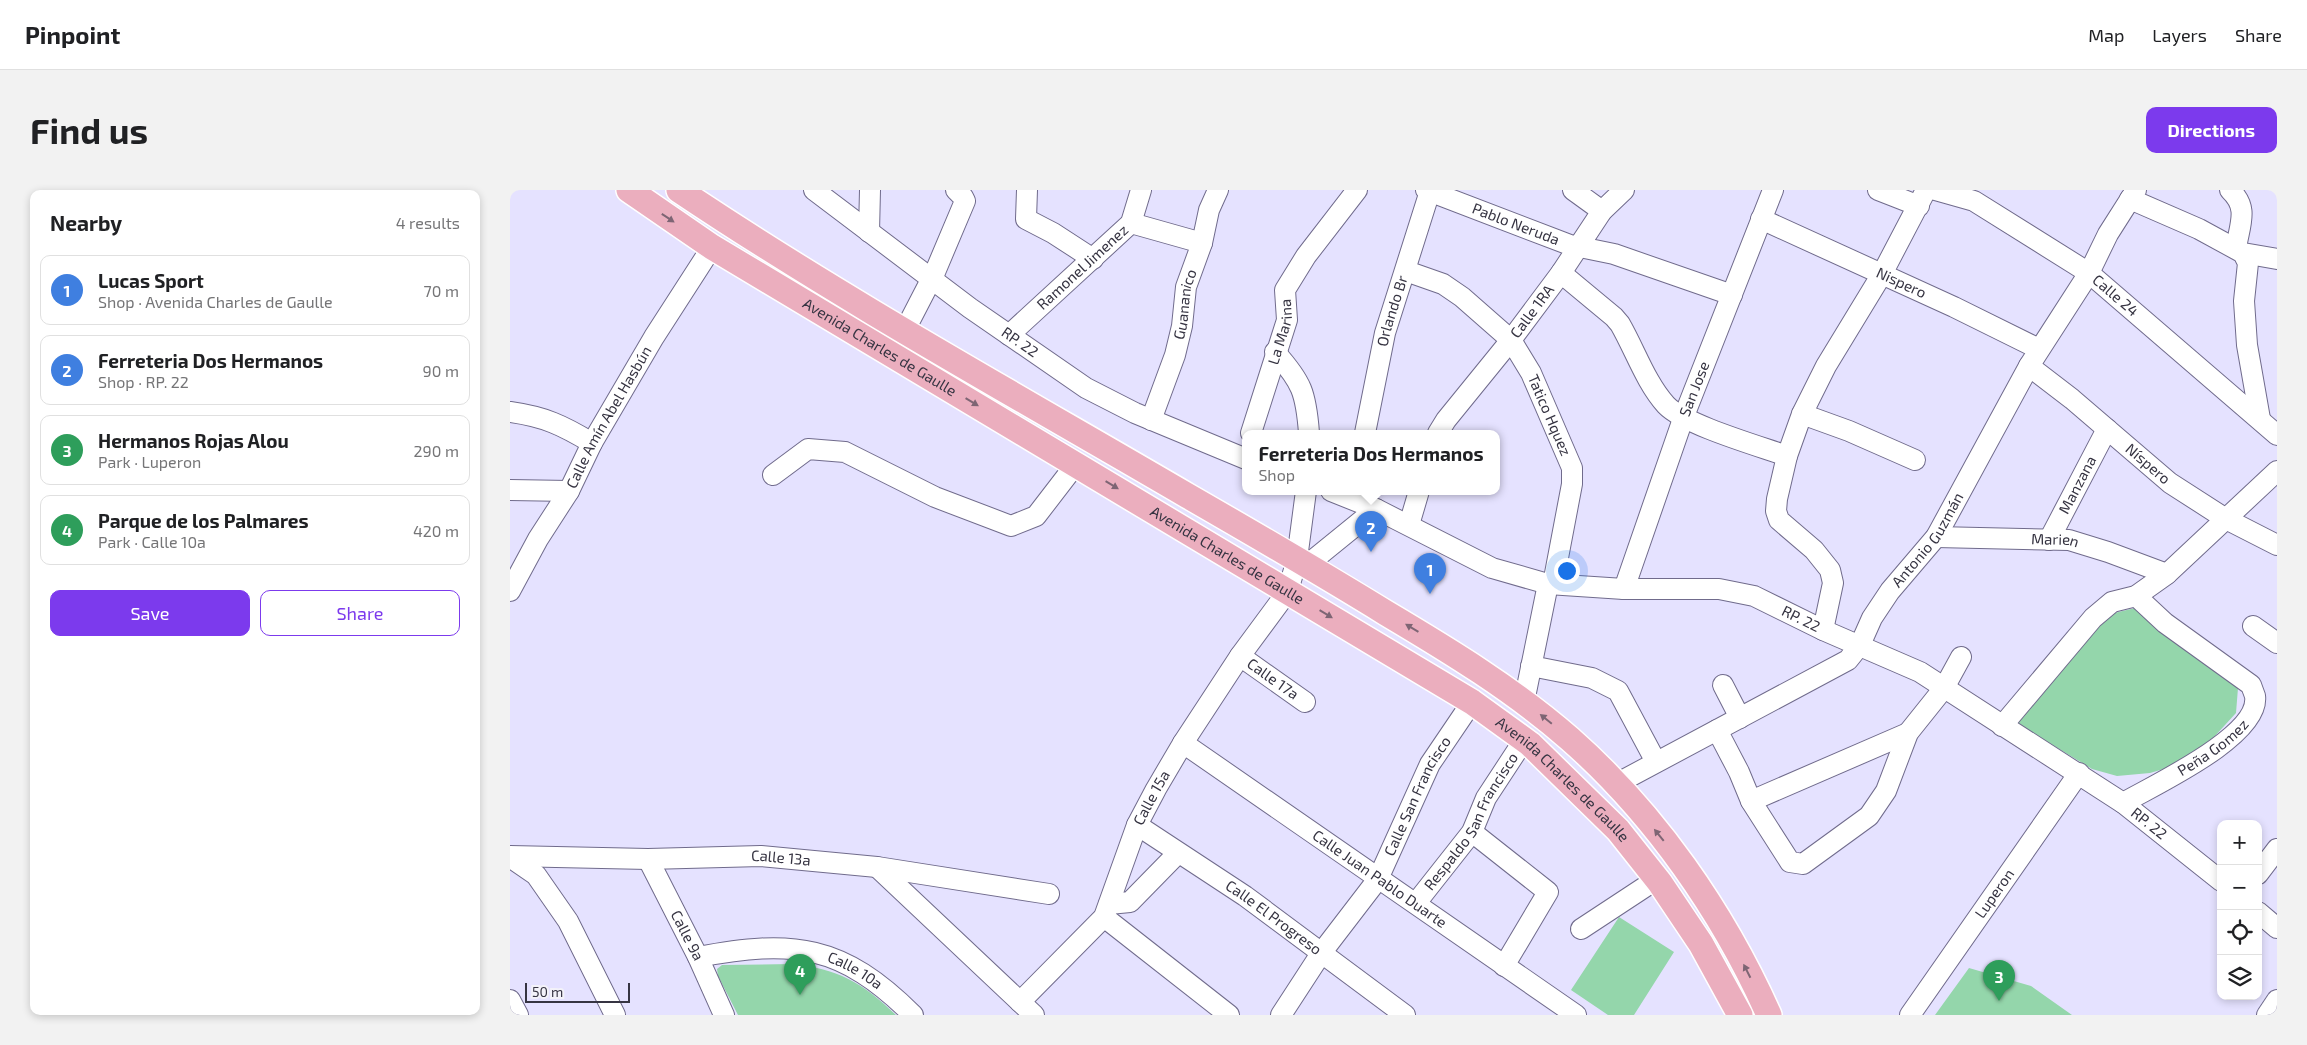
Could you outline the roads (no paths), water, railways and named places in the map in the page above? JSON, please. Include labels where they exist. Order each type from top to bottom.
[{"type":"main road","name":"Avenida Charles de Gaulle","points":[[679,190],[721,218],[905,330],[1302,562],[1475,666],[1524,702],[1570,739],[1616,784],[1662,839],[1703,894],[1737,952],[1769,1015]]},
{"type":"main road","name":"Avenida Charles de Gaulle","points":[[637,192],[712,247],[1472,702],[1524,740],[1618,830],[1658,880],[1700,944],[1740,1015]]},
{"type":"street","name":"RP. 22","points":[[814,190],[930,278],[1094,393],[1151,420],[1242,454]]},
{"type":"street","points":[[869,232],[870,190]]},
{"type":"street","points":[[905,330],[965,201],[956,190]]},
{"type":"street","points":[[1027,190],[1026,219],[1053,233],[1093,259]]},
{"type":"street","name":"Ramonel Jimenez","points":[[1009,335],[1039,305],[1093,259],[1131,223],[1141,190]]},
{"type":"street","name":"Guananico","points":[[1151,420],[1174,355],[1182,326],[1186,286],[1202,243],[1209,210],[1218,190]]},
{"type":"street","name":"La Marina","points":[[1252,430],[1275,352],[1287,320],[1284,300],[1290,280],[1357,190]]},
{"type":"street","points":[[1573,190],[1602,211]]},
{"type":"street","name":"Calle 1RA","points":[[1440,430],[1561,273],[1602,211],[1624,190]]},
{"type":"street","name":"San Jose","points":[[1624,590],[1684,416],[1773,190]]},
{"type":"street","points":[[1822,630],[1833,583],[1830,570],[1814,550],[1779,520],[1776,511],[1787,456],[1802,414],[1826,366],[1882,274],[1922,198],[1878,190]]},
{"type":"street","name":"Calle 24","points":[[1935,190],[1974,200],[2089,273],[2277,435]]},
{"type":"street","points":[[2230,190],[2239,199],[2242,208],[2240,250],[2248,263],[2244,301],[2247,344],[2260,419]]},
{"type":"street","name":"Pablo Neruda","points":[[1428,191],[1570,245],[1614,254],[1732,295]]},
{"type":"street","name":"Orlando Br","points":[[1366,430],[1385,333],[1406,271],[1428,191]]},
{"type":"street","points":[[2133,195],[2240,250],[2277,259]]},
{"type":"street","name":"Antonio Guzmán","points":[[1616,784],[1848,660],[1860,645],[1872,618],[1890,591],[1936,538],[2034,358],[2089,273],[2108,234],[2133,195]]},
{"type":"street","name":"Nispero","points":[[1761,219],[1972,315],[2034,358]]},
{"type":"street","points":[[1131,223],[1202,243]]},
{"type":"street","name":"Calle Amín Abel Hasbún","points":[[510,591],[538,539],[569,491],[592,444],[654,337],[712,247]]},
{"type":"street","name":"Tatico Hquez","points":[[1406,271],[1442,284],[1462,297],[1511,340],[1531,372],[1572,468],[1569,500],[1524,702]]},
{"type":"street","points":[[1561,273],[1620,324],[1658,395],[1668,407],[1710,429],[1787,456]]},
{"type":"street","points":[[1275,352],[1295,374],[1303,389],[1308,410],[1309,430]]},
{"type":"street","name":"Níspero","points":[[2034,358],[2107,429],[2170,483],[2226,519],[2277,545]]},
{"type":"street","points":[[510,412],[535,416],[561,424],[592,444]]},
{"type":"street","points":[[1802,414],[1849,431],[1915,460]]},
{"type":"street","name":"Manzana","points":[[2049,540],[2107,429]]},
{"type":"street","points":[[772,475],[808,449],[845,452],[935,498],[1011,526],[1036,516],[1076,464]]},
{"type":"street","points":[[2002,726],[2093,618],[2112,602],[2136,596],[2167,574],[2277,471]]},
{"type":"street","points":[[510,490],[569,491]]},
{"type":"street","points":[[1288,591],[1302,562],[1306,495]]},
{"type":"street","name":"RP. 22","points":[[1347,495],[1492,568],[1550,584],[1624,590],[1732,590],[1754,596],[1822,630],[1920,672],[2123,803],[2217,877]]},
{"type":"street","points":[[1409,525],[1418,495]]},
{"type":"street","points":[[1302,562],[1376,509]]},
{"type":"street","name":"Marien","points":[[1936,538],[2069,540],[2167,574]]},
{"type":"street","name":"Calle 15a","points":[[1027,1008],[1107,910],[1137,825],[1183,743],[1240,656],[1288,591]]},
{"type":"street","name":"Peña Gomez","points":[[2123,803],[2197,762],[2228,740],[2243,726],[2253,710],[2255,696],[2250,685],[2165,623],[2136,596]]},
{"type":"street","points":[[2253,626],[2277,643]]},
{"type":"street","name":"Calle 17a","points":[[1240,656],[1305,702]]},
{"type":"street","points":[[1717,730],[1739,772],[1751,801],[1790,862],[1803,864],[1870,816],[1886,791],[1908,733],[1944,688],[1961,657]]},
{"type":"street","points":[[1531,666],[1592,678],[1618,690],[1656,762]]},
{"type":"street","points":[[1723,685],[1740,718]]},
{"type":"street","name":"Calle San Francisco","points":[[1281,1015],[1322,952],[1378,879],[1430,764],[1472,702]]},
{"type":"street","points":[[1751,801],[1908,733]]},
{"type":"street","name":"Respaldo San Francisco","points":[[1416,903],[1472,832],[1486,798],[1524,740]]},
{"type":"street","name":"Calle Juan Pablo Duarte","points":[[1183,743],[1576,1015]]},
{"type":"street","name":"Luperon","points":[[1910,1015],[2079,773]]},
{"type":"street","name":"Calle El Progreso","points":[[1137,825],[1245,896],[1406,1015]]},
{"type":"street","points":[[1472,832],[1548,892],[1504,966]]},
{"type":"street","points":[[2262,869],[2277,849]]},
{"type":"street","points":[[1178,853],[1130,902],[1107,910],[1228,1015]]},
{"type":"street","points":[[510,856],[536,875],[568,921],[615,1015]]},
{"type":"street","name":"Calle 13a","points":[[510,856],[648,859],[761,856],[877,866],[1049,894]]},
{"type":"street","name":"Calle 9a","points":[[648,859],[698,957],[724,1015]]},
{"type":"street","points":[[877,866],[1027,1008]]},
{"type":"street","points":[[1582,929],[1658,880]]},
{"type":"street","points":[[2262,915],[2277,928]]},
{"type":"street","name":"Calle 10a","points":[[698,957],[752,948],[771,947],[808,950],[840,961],[870,978],[913,1015]]},
{"type":"street","points":[[510,1000],[518,1015]]},
{"type":"street","points":[[2266,1015],[2277,1000]]},
{"type":"place","name":"Ferreteria Dos Hermanos","points":[[1371,552]]},
{"type":"place","name":"Lucas Sport","points":[[1430,594]]},
{"type":"place","name":"Parque de los Palmares","points":[[800,995]]},
{"type":"place","name":"Hermanos Rojas Alou","points":[[1999,1001]]}]
